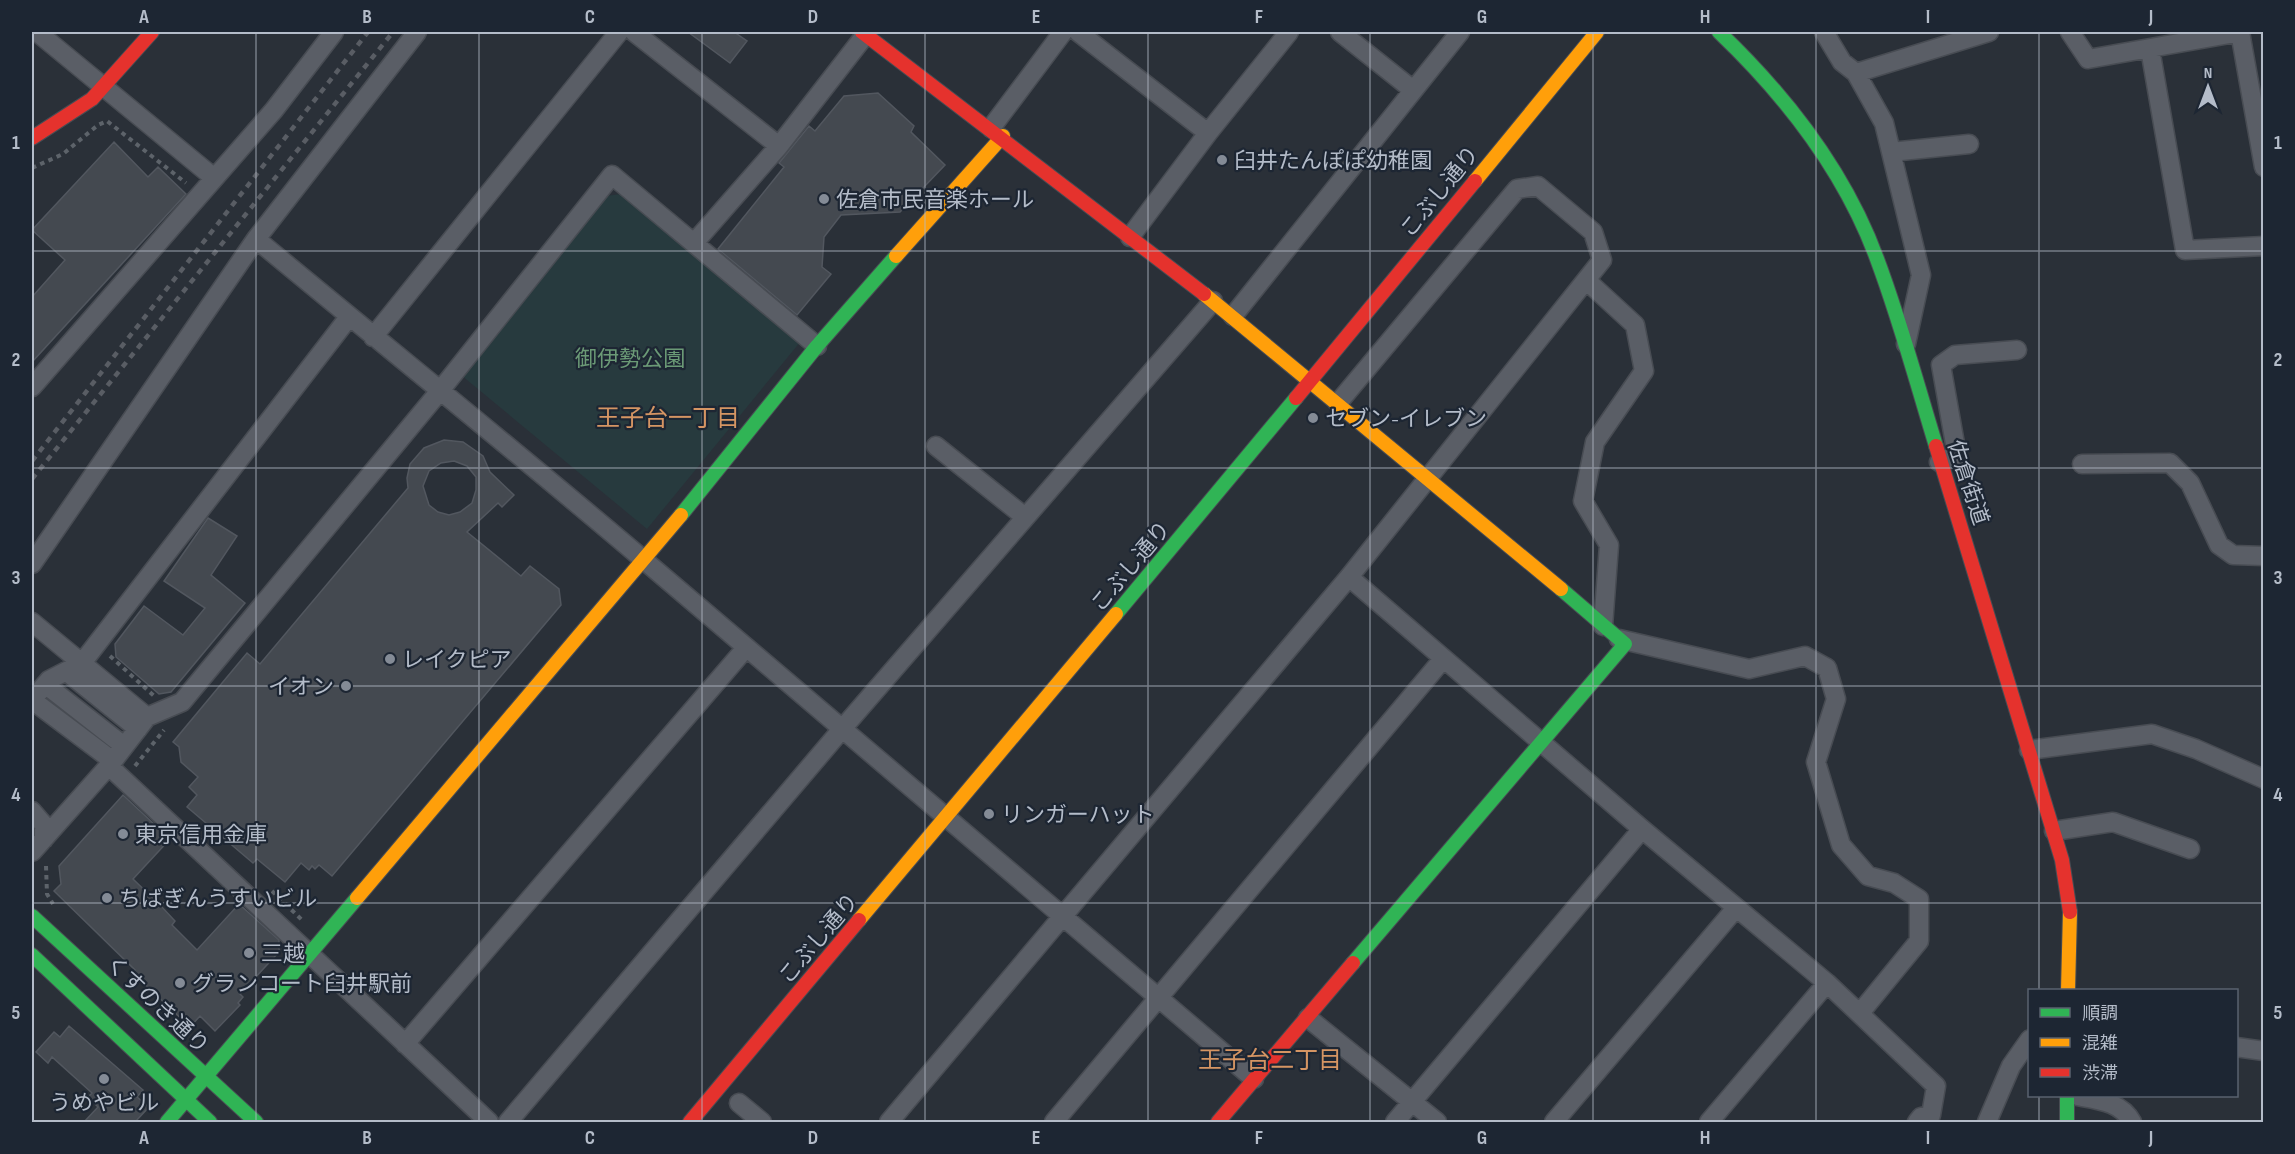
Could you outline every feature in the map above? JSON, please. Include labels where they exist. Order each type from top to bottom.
[{"type":"street","points":[[37,32],[213,177]]},
{"type":"street","points":[[32,138],[92,99],[152,32]]},
{"type":"street","points":[[32,387],[213,177],[274,110],[334,32]]},
{"type":"street","points":[[32,564],[256,239],[417,32]]},
{"type":"street","points":[[373,337],[619,32]]},
{"type":"street","points":[[634,32],[779,146]]},
{"type":"street","points":[[167,1122],[644,560],[817,346],[997,132],[1063,32]]},
{"type":"street","points":[[1078,32],[1208,132]]},
{"type":"street","points":[[1130,237],[1208,132],[1289,32]]},
{"type":"street","points":[[1340,32],[1413,90]]},
{"type":"street","points":[[1233,316],[1460,32]]},
{"type":"street","name":"こぶし通り","points":[[690,1122],[948,817],[1311,381],[1597,32]]},
{"type":"street","name":"佐倉街道","points":[[1719,32],[1763,77],[1834,171],[1856,210],[1877,258],[1974,565],[2062,860],[2070,907],[2068,989]]},
{"type":"street","points":[[1824,32],[1842,62],[1856,73],[1884,123],[1921,275],[1905,344]]},
{"type":"street","points":[[1856,73],[1989,32]]},
{"type":"street","points":[[2070,32],[2088,59],[2240,32],[2257,90],[2264,167]]},
{"type":"street","points":[[694,243],[779,146],[864,33],[997,132],[1233,316],[1430,478],[1625,644],[1218,1122]]},
{"type":"street","points":[[2150,49],[2185,250],[2264,246]]},
{"type":"street","points":[[1891,152],[1969,144]]},
{"type":"street","points":[[38,845],[111,764],[142,723],[182,702],[439,392],[612,175],[817,346]]},
{"type":"street","points":[[890,1122],[1430,478],[1602,260],[1593,232],[1538,186],[1516,189],[1338,403]]},
{"type":"street","points":[[256,239],[644,560],[745,649],[948,817],[1062,918],[1254,1079]]},
{"type":"street","points":[[1586,280],[1635,325],[1644,371],[1595,442],[1582,501],[1609,544],[1603,626]]},
{"type":"street","points":[[508,1122],[842,729],[1213,301]]},
{"type":"street","points":[[47,683],[74,667],[349,317]]},
{"type":"street","points":[[1940,462],[1957,455],[1941,365],[1955,355],[2017,350]]},
{"type":"street","points":[[936,446],[1026,517]]},
{"type":"street","points":[[2082,464],[2170,463],[2190,483],[2219,545],[2233,555],[2264,556]]},
{"type":"street","points":[[1349,577],[1860,1013],[1936,1086],[1931,1114],[1921,1116],[1917,1122]]},
{"type":"street","points":[[32,622],[56,641],[74,667],[142,723]]},
{"type":"street","points":[[1619,639],[1749,669],[1805,656],[1827,668],[1836,699],[1816,762],[1841,845],[1868,876],[1894,883],[1918,899],[1918,941],[1860,1013]]},
{"type":"street","points":[[56,641],[58,665],[47,683],[32,700],[111,764],[489,1122]]},
{"type":"street","points":[[405,1044],[745,649]]},
{"type":"street","points":[[1054,1122],[1443,659]]},
{"type":"street","points":[[47,683],[124,746]]},
{"type":"street","points":[[2029,750],[2152,734],[2264,779]]},
{"type":"street","points":[[32,811],[44,825],[38,845]]},
{"type":"street","points":[[2054,831],[2113,822],[2190,849]]},
{"type":"street","points":[[1395,1122],[1642,829]]},
{"type":"street","points":[[1554,1122],[1736,908]]},
{"type":"street","name":"くすのき通り","points":[[32,916],[256,1122]]},
{"type":"street","points":[[32,955],[210,1122]]},
{"type":"street","points":[[1709,1122],[1827,983]]},
{"type":"street","points":[[1308,1018],[1437,1122]]},
{"type":"street","points":[[1987,1122],[2003,1082],[2028,1042]]},
{"type":"street","points":[[2238,1047],[2264,1051]]},
{"type":"street","points":[[2067,1097],[2067,1122]]},
{"type":"street","points":[[2087,1097],[2106,1101],[2126,1112],[2132,1122]]},
{"type":"street","points":[[739,1103],[762,1122]]},
{"type":"path","points":[[32,168],[63,154],[98,125],[108,121],[187,184]]},
{"type":"path","points":[[110,656],[158,700]]},
{"type":"path","points":[[134,769],[170,722]]},
{"type":"path","points":[[52,859],[45,867],[47,894],[56,910]]},
{"type":"path","points":[[264,883],[299,914],[308,927]]},
{"type":"green space","name":"御伊勢公園","points":[[621,194],[801,341],[647,529],[461,375],[606,196]]},
{"type":"building","points":[[688,32],[734,32],[747,41],[730,63]]},
{"type":"building","points":[[878,93],[914,126],[911,132],[945,165],[900,212],[841,215],[824,237],[822,267],[831,274],[797,315],[718,249],[784,167],[779,163],[809,126],[815,131],[844,96]]},
{"type":"building","points":[[114,142],[148,177],[158,167],[186,194],[32,362],[32,297],[65,260],[32,230]]},
{"type":"building","name":"レイクピア","points":[[444,440],[463,442],[483,456],[490,472],[514,495],[502,507],[498,503],[467,532],[521,576],[530,566],[559,589],[561,605],[332,876],[319,865],[315,869],[312,866],[309,870],[301,863],[285,882],[257,859],[253,863],[187,807],[197,795],[189,787],[198,777],[181,762],[179,747],[173,742],[247,653],[260,664],[408,488],[407,478],[410,464],[424,448]],"holes":[[[454,461],[467,466],[476,477],[476,490],[472,503],[460,512],[449,515],[438,512],[429,505],[423,486],[429,471],[441,463]]]},
{"type":"building","points":[[208,518],[237,536],[211,575],[245,603],[171,692],[159,694],[116,657],[115,644],[144,606],[183,635],[205,608],[164,581]]},
{"type":"building","points":[[123,795],[170,839],[133,879],[175,921],[172,925],[197,950],[239,904],[279,940],[279,952],[240,994],[243,997],[238,1003],[240,1005],[215,1031],[200,1016],[190,1027],[132,972],[135,970],[54,891],[61,884],[59,866]]},
{"type":"building","name":"うめやビル","points":[[69,1026],[143,1090],[137,1097],[149,1107],[135,1122],[84,1122],[98,1107],[88,1097],[92,1093],[52,1057],[48,1063],[36,1052],[54,1032],[60,1037]]},
{"type":"railway","points":[[32,461],[368,32]]},
{"type":"railway","points":[[32,479],[393,32]]},
{"type":"traffic: fast","points":[[1719,32],[1790,109],[1811,136],[1848,196],[1877,259],[1901,329],[1936,446]]},
{"type":"traffic: fast","points":[[681,515],[817,346],[896,256]]},
{"type":"traffic: fast","points":[[1116,614],[1296,398]]},
{"type":"traffic: fast","points":[[1353,963],[1625,644],[1561,589]]},
{"type":"traffic: fast","points":[[167,1122],[357,898]]},
{"type":"traffic: fast","points":[[32,916],[256,1122]]},
{"type":"traffic: fast","points":[[32,955],[210,1122]]},
{"type":"traffic: fast","points":[[2067,1097],[2067,1122]]},
{"type":"traffic: slow","points":[[1475,181],[1597,32]]},
{"type":"traffic: slow","points":[[896,256],[1003,136]]},
{"type":"traffic: slow","points":[[1204,294],[1561,589]]},
{"type":"traffic: slow","points":[[357,898],[681,515]]},
{"type":"traffic: slow","points":[[859,920],[1116,614]]},
{"type":"traffic: slow","points":[[2068,989],[2070,912]]},
{"type":"traffic: jam","points":[[32,138],[92,99],[152,32]]},
{"type":"traffic: jam","points":[[862,32],[1204,294]]},
{"type":"traffic: jam","points":[[1296,398],[1475,181]]},
{"type":"traffic: jam","points":[[1936,446],[2062,860],[2070,912]]},
{"type":"traffic: jam","points":[[690,1122],[859,920]]},
{"type":"traffic: jam","points":[[1218,1122],[1353,963]]},
{"type":"place","name":"臼井たんぽぽ幼稚園","points":[[1222,160]]},
{"type":"place","name":"佐倉市民音楽ホール","points":[[824,199]]},
{"type":"place","name":"セブン-イレブン","points":[[1313,418]]},
{"type":"place","name":"レイクピア","points":[[390,659]]},
{"type":"place","name":"イオン","points":[[346,686]]},
{"type":"place","name":"リンガーハット","points":[[989,814]]},
{"type":"place","name":"東京信用金庫","points":[[123,834]]},
{"type":"place","name":"ちばぎんうすいビル","points":[[107,898]]},
{"type":"place","name":"三越","points":[[249,953]]},
{"type":"place","name":"グランコート臼井駅前","points":[[180,983]]},
{"type":"place","name":"うめやビル","points":[[104,1079]]},
{"type":"district","name":"王子台一丁目","points":[[668,418]]},
{"type":"district","name":"王子台二丁目","points":[[1270,1060]]}]
